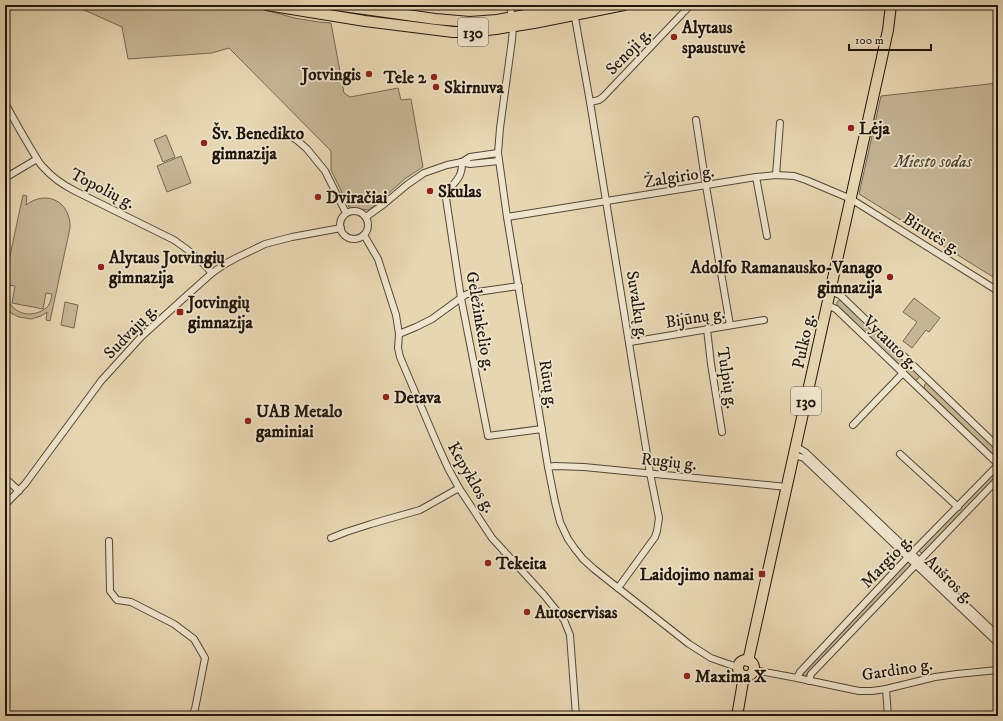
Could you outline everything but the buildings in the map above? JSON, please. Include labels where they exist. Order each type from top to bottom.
[{"type":"main road","name":"130","points":[[267,5],[365,21],[453,32],[486,31],[512,22]]},
{"type":"main road","name":"130","points":[[336,5],[452,21],[512,22]]},
{"type":"main road","points":[[512,22],[576,8],[624,5]]},
{"type":"main road","name":"Pulko g.","points":[[748,660],[884,49],[891,5]]},
{"type":"main road","points":[[748,660],[754,665],[754,670],[751,675],[747,677],[740,674],[738,667],[743,661],[748,660]]},
{"type":"main road","points":[[737,716],[744,676]]},
{"type":"street","name":"Rūtų g.","points":[[510,5],[512,22],[498,153],[548,467],[560,522],[568,540],[583,559],[594,569],[689,644],[711,658],[738,667]]},
{"type":"street","name":"Senoji g.","points":[[590,102],[599,100],[603,97],[690,5]]},
{"type":"street","name":"Suvalkų g.","points":[[576,8],[650,473],[659,518],[655,538],[618,588]]},
{"type":"street","name":"Topolių g.","points":[[5,103],[37,159],[51,176],[64,186],[174,240],[188,249],[212,273]]},
{"type":"street","points":[[696,120],[730,325]]},
{"type":"street","points":[[776,175],[780,123]]},
{"type":"street","points":[[281,130],[307,149],[325,171],[346,213]]},
{"type":"street","points":[[366,217],[415,178],[424,173],[462,162],[470,157],[498,153]]},
{"type":"street","points":[[5,178],[37,159]]},
{"type":"street","points":[[462,162],[470,164],[499,161]]},
{"type":"street","name":"Geležinkelio g.","points":[[462,162],[461,174],[448,191],[446,198],[461,298],[488,436],[542,429]]},
{"type":"street","name":"Žalgirio g.","points":[[507,217],[776,175],[794,176],[851,199]]},
{"type":"street","points":[[756,178],[766,236]]},
{"type":"street","name":"Birutės g.","points":[[851,199],[998,291]]},
{"type":"street","points":[[350,211],[357,211],[361,212],[366,217],[369,224],[364,235],[360,238],[352,239],[345,235],[341,228],[340,221],[346,213],[350,211]]},
{"type":"street","name":"Sudvajų g.","points":[[5,505],[26,484],[101,381],[141,336],[212,273],[225,264],[265,244],[292,237],[341,228]]},
{"type":"street","name":"Kepyklos g.","points":[[364,235],[378,258],[396,315],[400,357],[448,468],[459,488],[492,538],[544,595],[564,620],[570,635],[576,716]]},
{"type":"street","points":[[399,334],[426,323],[470,293],[519,286]]},
{"type":"street","name":"Vytauto g.","points":[[830,292],[840,295],[998,447]]},
{"type":"street","name":"Vytauto g.","points":[[827,306],[836,309],[998,464]]},
{"type":"street","name":"Bijūnų g.","points":[[630,342],[764,320]]},
{"type":"street","name":"Tulpių g.","points":[[707,329],[722,432]]},
{"type":"street","points":[[853,425],[903,372]]},
{"type":"street","name":"Vytauto g.","points":[[917,386],[925,377]]},
{"type":"street","name":"Aušros g.","points":[[795,451],[800,448],[805,452],[910,556],[998,636]]},
{"type":"street","points":[[900,454],[958,507]]},
{"type":"street","name":"Margio g.","points":[[797,678],[800,672],[998,464]]},
{"type":"street","name":"Rugių g.","points":[[548,467],[584,467],[787,487]]},
{"type":"street","points":[[5,478],[19,491]]},
{"type":"street","name":"Margio g.","points":[[809,680],[811,674],[998,479]]},
{"type":"street","points":[[331,538],[370,524],[420,510],[459,488]]},
{"type":"street","points":[[109,541],[110,591],[118,600],[131,602],[170,621],[186,632],[194,639],[205,658],[195,709],[192,716]]},
{"type":"street","name":"Aušros g.","points":[[917,562],[998,643]]},
{"type":"street","name":"Gardino g.","points":[[754,670],[859,691],[886,689],[935,677],[998,670]]},
{"type":"street","points":[[886,689],[888,716]]},
{"type":"green space","points":[[73,5],[243,5],[294,18],[331,23],[344,93],[350,97],[398,88],[401,100],[411,99],[423,167],[406,178],[368,210],[349,207],[331,170],[331,151],[229,48],[212,53],[128,59],[122,27]]},
{"type":"green space","name":"Miesto sodas","points":[[998,83],[998,280],[859,194],[881,96]]},
{"type":"green space","points":[[166,135],[175,157],[163,162],[154,140]]},
{"type":"green space","points":[[181,156],[191,183],[167,192],[157,166]]},
{"type":"green space","points":[[23,195],[27,196],[26,205],[34,200],[49,198],[62,205],[69,219],[70,228],[50,321],[46,320],[47,312],[41,316],[31,319],[19,317],[11,313],[5,303],[5,279]],"holes":[[[8,285],[15,286],[12,303],[43,309],[46,293],[52,294],[50,302],[46,308],[37,313],[26,314],[17,311],[8,299]]]},
{"type":"green space","points":[[914,298],[940,318],[929,332],[926,330],[912,348],[903,341],[917,322],[903,312]]},
{"type":"green space","points":[[840,300],[920,375],[918,379],[915,380],[837,305],[838,301]]},
{"type":"green space","points":[[65,302],[78,305],[74,328],[61,325]]},
{"type":"green space","points":[[927,383],[998,451],[998,455],[995,456],[924,388],[925,384]]},
{"type":"green space","points":[[996,471],[998,471],[998,476],[923,553],[920,552],[919,549]]},
{"type":"green space","points":[[908,561],[911,564],[910,566],[805,676],[803,675],[802,674]]},
{"type":"green space","points":[[5,566],[8,566],[9,673],[5,673]]},
{"type":"place","name":"Alytaus spaustuvė","points":[[674,37]]},
{"type":"place","name":"Jotvingis","points":[[369,74]]},
{"type":"place","name":"Tele 2","points":[[434,77]]},
{"type":"place","name":"Skirnuva","points":[[436,87]]},
{"type":"place","name":"Lėja","points":[[851,128]]},
{"type":"place","name":"Šv. Benedikto gimnazija","points":[[204,143]]},
{"type":"place","name":"Skulas","points":[[430,191]]},
{"type":"place","name":"Dviračiai","points":[[318,197]]},
{"type":"place","name":"Alytaus Jotvingių gimnazija","points":[[101,267]]},
{"type":"place","name":"Adolfo Ramanausko-Vanago gimnazija","points":[[890,277]]},
{"type":"place","name":"Jotvingių gimnazija","points":[[180,312]]},
{"type":"place","name":"Detava","points":[[386,397]]},
{"type":"place","name":"UAB Metalo gaminiai","points":[[248,421]]},
{"type":"place","name":"Tekeita","points":[[488,563]]},
{"type":"place","name":"Laidojimo namai","points":[[762,574]]},
{"type":"place","name":"Autoservisas","points":[[527,612]]},
{"type":"place","name":"Maxima X","points":[[687,676]]}]
